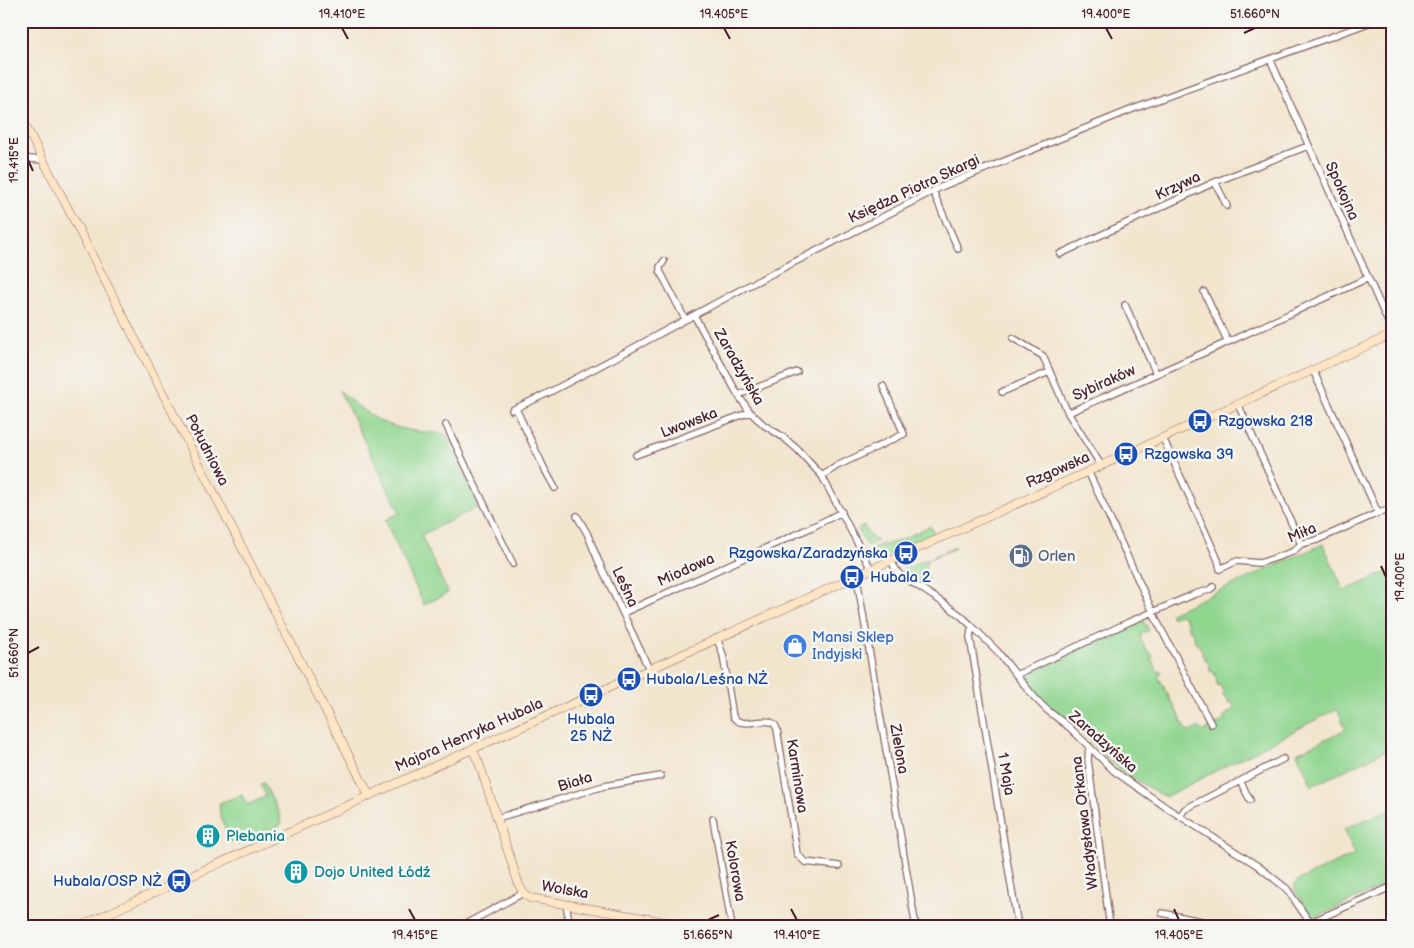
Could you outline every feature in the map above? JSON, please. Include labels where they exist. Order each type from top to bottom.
[{"type":"main road","name":"Południowa","points":[[21,117],[369,796]]},
{"type":"main road","name":"Rzgowska","points":[[871,569],[1393,333]]},
{"type":"main road","name":"Majora Henryka Hubala","points":[[78,927],[871,569]]},
{"type":"main road","name":"Wolska","points":[[472,749],[479,763],[523,893],[530,898],[694,927]]},
{"type":"street","name":"Księdza Piotra Skargi","points":[[555,488],[514,410],[759,280],[933,191],[1133,109],[1374,21]]},
{"type":"street","name":"Spokojna","points":[[1270,59],[1393,333]]},
{"type":"street","name":"Krzywa","points":[[1060,254],[1215,182],[1308,146]]},
{"type":"street","points":[[21,158],[43,160]]},
{"type":"street","points":[[1215,182],[1228,206]]},
{"type":"street","points":[[933,191],[958,249]]},
{"type":"street","points":[[664,261],[660,271],[685,319]]},
{"type":"street","name":"Sybiraków","points":[[1013,338],[1043,356],[1068,412],[1368,278]]},
{"type":"street","points":[[1204,292],[1228,342]]},
{"type":"street","name":"Sybiraków","points":[[1125,305],[1156,373]]},
{"type":"street","name":"Zaradzyńska","points":[[694,315],[738,395],[750,412],[756,419],[797,449],[822,476],[871,569]]},
{"type":"street","points":[[1313,370],[1378,513]]},
{"type":"street","points":[[738,395],[797,372]]},
{"type":"street","points":[[1002,392],[1049,372]]},
{"type":"street","points":[[822,476],[837,466],[904,434],[883,386]]},
{"type":"street","points":[[1238,404],[1301,544]]},
{"type":"street","name":"Lwowska","points":[[636,455],[750,412]]},
{"type":"street","points":[[1068,412],[1101,466]]},
{"type":"street","points":[[446,425],[513,564]]},
{"type":"street","name":"Miła","points":[[1163,438],[1217,557],[1220,569],[1237,561],[1263,562],[1292,552],[1301,544],[1317,540],[1378,513],[1393,509]]},
{"type":"street","points":[[1088,471],[1153,612],[1211,724]]},
{"type":"street","name":"Miodowa","points":[[622,613],[842,512]]},
{"type":"street","name":"Leśna","points":[[577,516],[587,533],[649,669]]},
{"type":"street","name":"Zaradzyńska","points":[[890,560],[899,574],[942,602],[973,627],[997,651],[1047,710],[1069,727],[1114,771],[1266,872],[1287,889],[1312,924]]},
{"type":"street","name":"Zielona","points":[[855,576],[858,584],[916,927]]},
{"type":"street","points":[[1016,675],[1120,626],[1214,587]]},
{"type":"street","name":"1 Maja","points":[[973,627],[970,630],[970,637],[1018,927]]},
{"type":"street","name":"Karminowa","points":[[717,638],[723,655],[736,720],[742,723],[765,721],[776,724],[797,854],[801,860],[839,866]]},
{"type":"street","name":"Władysława Orkana","points":[[1089,746],[1088,760],[1110,927]]},
{"type":"street","points":[[1180,816],[1184,809],[1283,759]]},
{"type":"street","name":"Biała","points":[[497,818],[604,786],[660,776]]},
{"type":"street","points":[[1240,781],[1250,800]]},
{"type":"street","name":"Kolorowa","points":[[713,820],[732,927]]},
{"type":"street","points":[[1289,927],[1312,924],[1393,886]]},
{"type":"street","points":[[460,927],[523,893]]},
{"type":"street","points":[[566,904],[570,927]]},
{"type":"street","points":[[1162,913],[1230,927]]},
{"type":"street","points":[[101,916],[105,927]]},
{"type":"street","points":[[644,918],[644,927]]},
{"type":"green space","points":[[339,390],[362,409],[387,424],[408,430],[445,434],[479,507],[421,535],[448,593],[424,605],[385,520],[400,513]]},
{"type":"green space","points":[[864,526],[870,536],[877,541],[866,545],[858,529]]},
{"type":"green space","points":[[930,526],[934,532],[932,536],[883,558],[875,558],[869,552],[882,544],[898,541]]},
{"type":"green space","points":[[1323,544],[1344,591],[1393,569],[1393,747],[1312,786],[1297,753],[1346,729],[1337,709],[1165,797],[1128,776],[1077,728],[1039,700],[1022,677],[1143,620],[1149,630],[1141,634],[1142,637],[1140,638],[1148,653],[1150,652],[1153,657],[1151,658],[1158,672],[1160,671],[1162,674],[1158,676],[1159,681],[1161,681],[1174,709],[1180,717],[1181,723],[1190,732],[1199,727],[1202,732],[1225,720],[1223,716],[1234,710],[1232,702],[1229,703],[1223,695],[1220,685],[1218,686],[1213,671],[1211,672],[1210,666],[1201,653],[1203,652],[1194,639],[1191,630],[1189,630],[1184,616],[1181,614],[1172,618],[1170,613]]},
{"type":"green space","points":[[955,547],[927,560],[925,575],[930,578],[923,582],[902,570]]},
{"type":"green space","points":[[264,783],[280,815],[281,825],[237,845],[229,840],[220,814],[219,803],[242,795],[247,805],[266,796],[260,784]]},
{"type":"green space","points":[[1393,808],[1393,882],[1314,918],[1296,893],[1294,886],[1297,881],[1355,854],[1344,829]]},
{"type":"place","name":"Rzgowska 218","points":[[1200,421]]},
{"type":"place","name":"Rzgowska 39","points":[[1126,454]]},
{"type":"place","name":"Rzgowska/Zaradzyńska","points":[[906,553]]},
{"type":"place","name":"Orlen","points":[[1021,556]]},
{"type":"place","name":"Hubala 2","points":[[852,577]]},
{"type":"place","name":"Mansi Sklep Indyjski","points":[[795,646]]},
{"type":"place","name":"Hubala/Leśna NŻ","points":[[629,679]]},
{"type":"place","name":"Hubala 25 NŻ","points":[[591,695]]},
{"type":"place","name":"Plebania","points":[[208,836]]},
{"type":"place","name":"Dojo United Łódź","points":[[296,872]]},
{"type":"place","name":"Hubala/OSP NŻ","points":[[179,881]]}]
